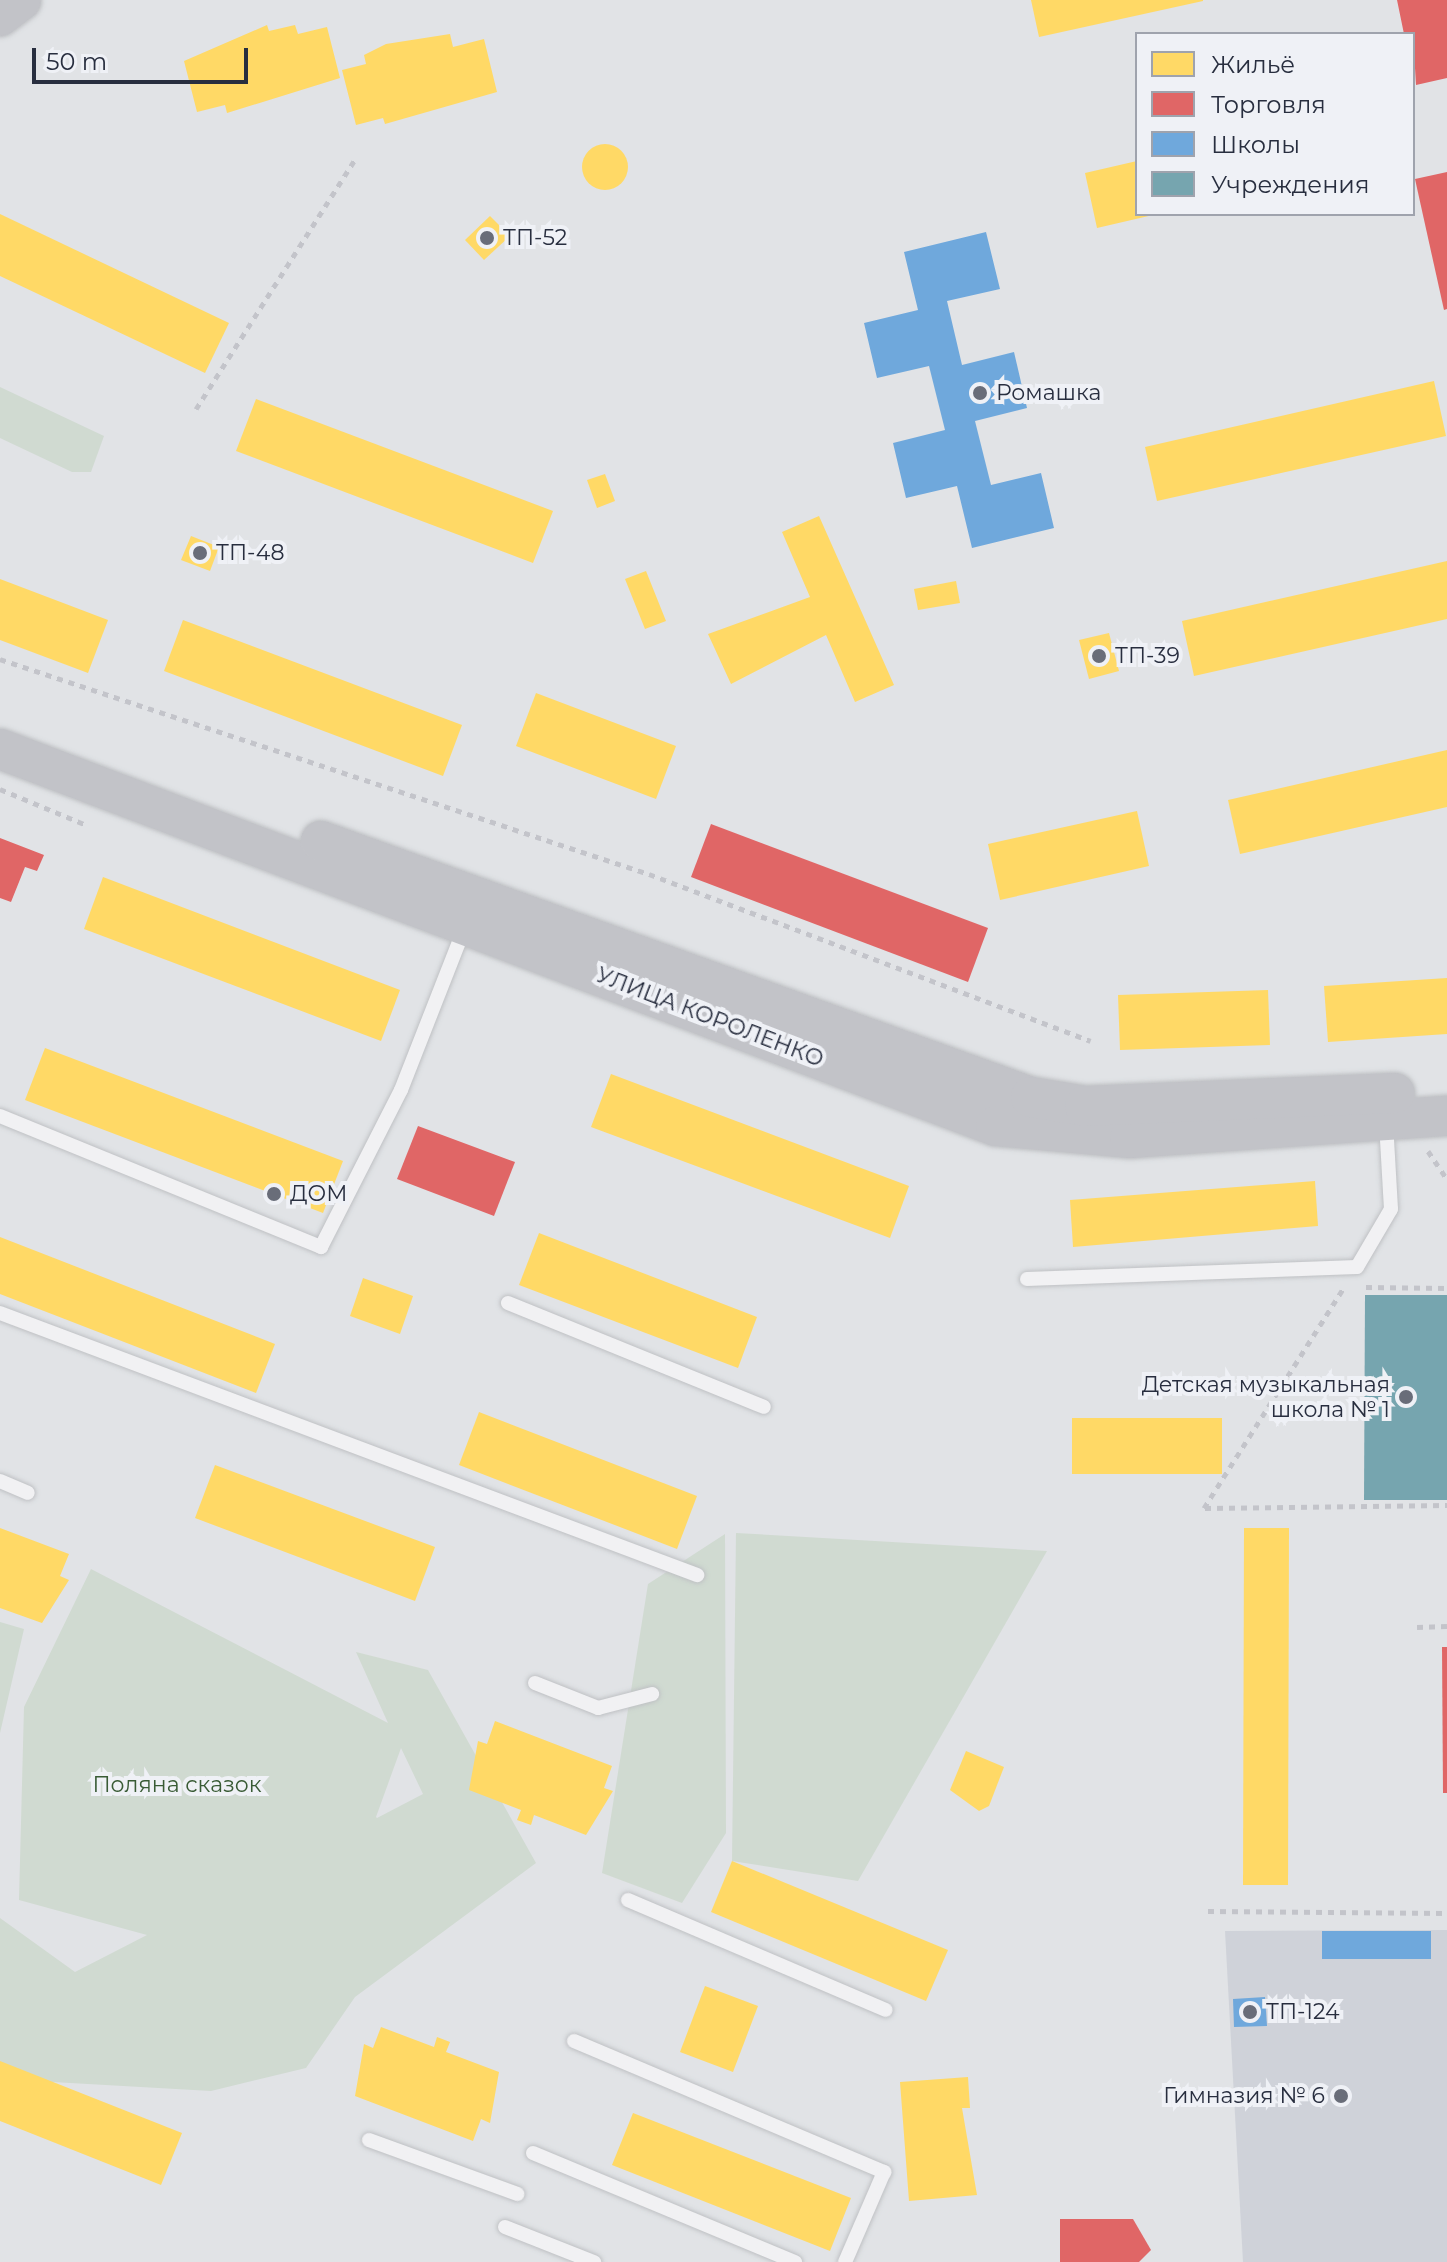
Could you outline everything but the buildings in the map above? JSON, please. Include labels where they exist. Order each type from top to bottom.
[{"type":"street","points":[[0,16],[21,0]]},
{"type":"street","name":"УЛИЦА КОРОЛЕНКО","points":[[0,721],[471,912]]},
{"type":"street","name":"УЛИЦА КОРОЛЕНКО","points":[[0,749],[471,912],[1031,1097],[1085,1106],[1386,1107],[1447,1089]]},
{"type":"street","name":"УЛИЦА КОРОЛЕНКО","points":[[1386,1107],[1436,1130]]},
{"type":"lane","points":[[0,1116],[321,1247],[401,1090],[471,912]]},
{"type":"lane","points":[[1027,1279],[1357,1267],[1391,1209],[1386,1107]]},
{"type":"lane","points":[[508,1303],[764,1407]]},
{"type":"lane","points":[[0,1313],[697,1575]]},
{"type":"lane","points":[[0,1481],[28,1493]]},
{"type":"lane","points":[[535,1683],[598,1708],[652,1694]]},
{"type":"lane","points":[[628,1900],[886,2010]]},
{"type":"lane","points":[[574,2041],[884,2172],[845,2262]]},
{"type":"lane","points":[[369,2140],[517,2194]]},
{"type":"lane","points":[[533,2153],[795,2262]]},
{"type":"lane","points":[[505,2227],[594,2262]]},
{"type":"path","points":[[196,409],[355,159]]},
{"type":"path","points":[[0,659],[649,874],[1090,1041]]},
{"type":"path","points":[[0,789],[84,824]]},
{"type":"path","points":[[1436,1130],[1447,1179]]},
{"type":"path","points":[[1357,1267],[1204,1508],[1447,1505]]},
{"type":"path","points":[[1345,1287],[1447,1288]]},
{"type":"path","points":[[1417,1627],[1447,1626]]},
{"type":"path","points":[[1208,1911],[1447,1913]]},
{"type":"shaded area","name":"Гимназия № 6","points":[[1447,1930],[1447,2262],[1243,2262],[1225,1931]]},
{"type":"green space","points":[[0,387],[104,436],[91,472],[72,472],[0,438]]},
{"type":"green space","points":[[736,1533],[1047,1551],[858,1881],[732,1861]]},
{"type":"green space","points":[[725,1534],[726,1833],[682,1903],[602,1873],[648,1584]]},
{"type":"green space","name":"Поляна сказок","points":[[91,1569],[388,1723],[356,1652],[428,1670],[536,1863],[355,1997],[306,2068],[211,2091],[0,2079],[0,1918],[75,1972],[147,1935],[19,1900],[24,1707]],"holes":[[[401,1748],[423,1794],[377,1818],[376,1817]]]},
{"type":"green space","points":[[0,1622],[24,1629],[0,1733]]},
{"type":"place","name":"ТП-52","points":[[487,238]]},
{"type":"place","name":"Ромашка","points":[[980,393]]},
{"type":"place","name":"ТП-48","points":[[200,553]]},
{"type":"place","name":"ТП-39","points":[[1099,656]]},
{"type":"place","name":"ДОМ","points":[[274,1194]]},
{"type":"place","name":"Детская музыкальная школа № 1","points":[[1406,1397]]},
{"type":"place","name":"ТП-124","points":[[1250,2012]]},
{"type":"place","name":"Гимназия № 6","points":[[1341,2096]]}]
